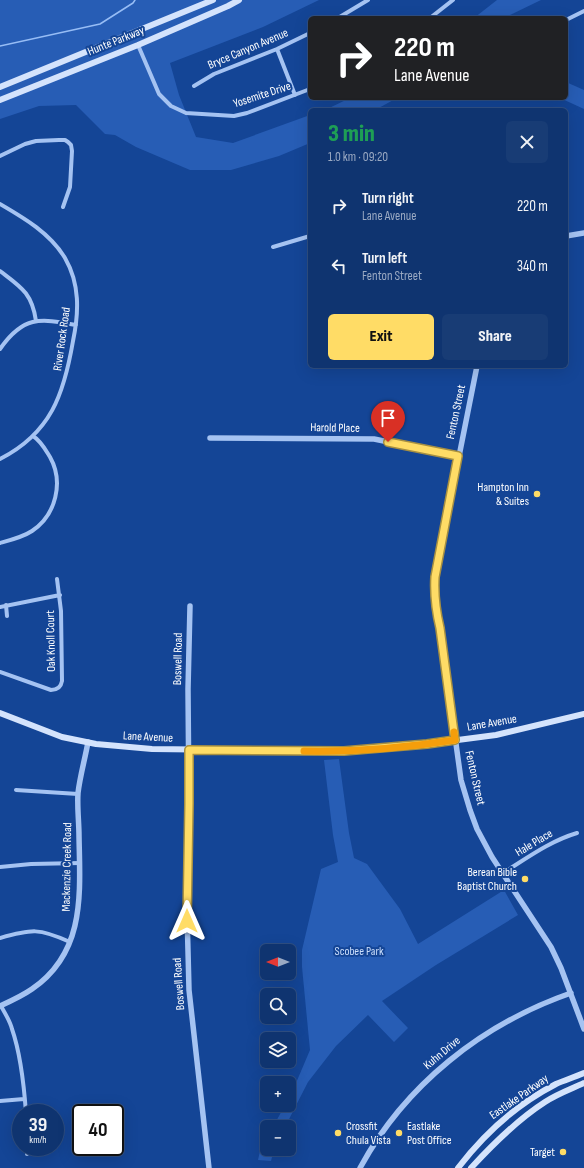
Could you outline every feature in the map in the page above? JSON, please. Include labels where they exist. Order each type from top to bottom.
[{"type":"main road","name":"Hunte Parkway","points":[[0,87],[213,0]]},
{"type":"main road","name":"Hunte Parkway","points":[[0,100],[138,45],[239,0]]},
{"type":"main road","name":"Lane Avenue","points":[[0,714],[62,737],[96,744],[152,749],[344,751],[427,744],[496,735],[584,714]]},
{"type":"main road","name":"Eastlake Parkway","points":[[458,1168],[473,1149],[510,1114],[556,1084],[584,1072]]},
{"type":"main road","name":"Eastlake Parkway","points":[[471,1168],[488,1149],[519,1121],[546,1102],[584,1083]]},
{"type":"street","points":[[341,16],[368,0]]},
{"type":"street","points":[[433,16],[453,0]]},
{"type":"street","points":[[568,19],[584,11]]},
{"type":"street","name":"Bryce Canyon Avenue","points":[[194,86],[214,74],[277,49],[308,34]]},
{"type":"street","name":"Yosemite Drive","points":[[138,45],[159,94],[166,102],[181,111],[192,114],[234,116],[247,113],[308,90]]},
{"type":"street","points":[[277,49],[295,95]]},
{"type":"street","points":[[0,156],[25,144],[36,141],[65,140],[68,142],[71,145],[72,151],[70,187],[63,207]]},
{"type":"street","name":"River Rock Road","points":[[0,204],[22,217],[44,234],[55,245],[64,257],[71,271],[75,284],[78,308],[68,372],[60,394],[49,415],[33,436],[20,447],[0,459]]},
{"type":"street","points":[[568,236],[584,234]]},
{"type":"street","points":[[273,247],[308,237]]},
{"type":"street","points":[[0,271],[26,292],[34,308],[36,321]]},
{"type":"street","points":[[0,349],[17,328],[26,323],[49,321],[76,325]]},
{"type":"street","name":"Fenton Street","points":[[477,368],[435,577],[437,616],[440,628],[461,780],[477,829],[492,857],[551,947],[584,1029]]},
{"type":"street","points":[[0,543],[22,536],[38,526],[51,510],[55,500],[57,481],[55,468],[39,439],[33,436]]},
{"type":"street","name":"Harold Place","points":[[210,438],[374,439],[458,456]]},
{"type":"street","name":"Oak Knoll Court","points":[[0,672],[51,690],[56,690],[59,687],[62,681],[60,595],[57,579]]},
{"type":"street","points":[[0,607],[60,595]]},
{"type":"street","points":[[6,605],[7,616]]},
{"type":"street","name":"Boswell Road","points":[[190,606],[187,912],[189,990],[209,1168]]},
{"type":"street","name":"Mackenzie Creek Road","points":[[0,1006],[32,989],[41,982],[60,961],[76,926],[78,914],[80,863],[78,794],[88,742]]},
{"type":"street","points":[[16,790],[78,794]]},
{"type":"street","name":"Hale Place","points":[[503,873],[550,843],[577,833]]},
{"type":"street","points":[[0,867],[31,864],[80,863]]},
{"type":"street","points":[[0,938],[22,932],[40,931],[47,932],[70,942]]},
{"type":"street","name":"Kuhn Drive","points":[[360,1168],[369,1152],[398,1112],[440,1067],[471,1043],[506,1021],[544,1002],[570,993]]},
{"type":"street","points":[[0,1006],[12,1027],[16,1042],[25,1104]]},
{"type":"street","points":[[0,1101],[24,1099]]},
{"type":"green space","points":[[0,0],[319,0],[263,27],[170,63],[179,95],[196,137],[233,143],[308,116],[308,144],[279,156],[231,170],[190,170],[136,147],[115,135],[105,134],[76,105],[39,106],[0,119]]},
{"type":"green space","points":[[497,0],[541,0],[508,16],[477,16]]},
{"type":"green space","points":[[568,83],[584,90],[584,109],[564,100],[568,100]]},
{"type":"green space","points":[[346,100],[393,100],[379,108],[329,108]]},
{"type":"green space","name":"Scobee Park","points":[[339,759],[354,858],[367,864],[400,909],[418,944],[504,890],[518,915],[436,965],[382,1001],[408,1028],[394,1042],[368,1015],[336,1046],[308,1082],[296,1105],[296,1083],[310,1050],[302,967],[302,950],[321,869],[338,862],[333,835],[324,760]]},
{"type":"green space","name":"Scobee Park","points":[[281,1112],[293,1112],[289,1120],[277,1120]]},
{"type":"green space","points":[[260,1151],[260,1156],[272,1156],[271,1161],[258,1160]]},
{"type":"waterway","points":[[0,46],[100,24],[133,3],[135,0]]},
{"type":"slow traffic","points":[[304,751],[361,750],[427,744],[455,740],[454,732]]},
{"type":"place","name":"Hampton Inn & Suites","points":[[537,494]]},
{"type":"place","name":"Berean Bible Baptist Church","points":[[525,879]]},
{"type":"place","name":"Crossfit Chula Vista","points":[[338,1133]]},
{"type":"place","name":"Eastlake Post Office","points":[[399,1133]]},
{"type":"place","name":"Target","points":[[563,1152]]},
{"type":"route","points":[[187,921],[189,750],[344,751],[427,744],[455,740],[440,628],[437,616],[435,577],[458,456],[388,442]]}]
